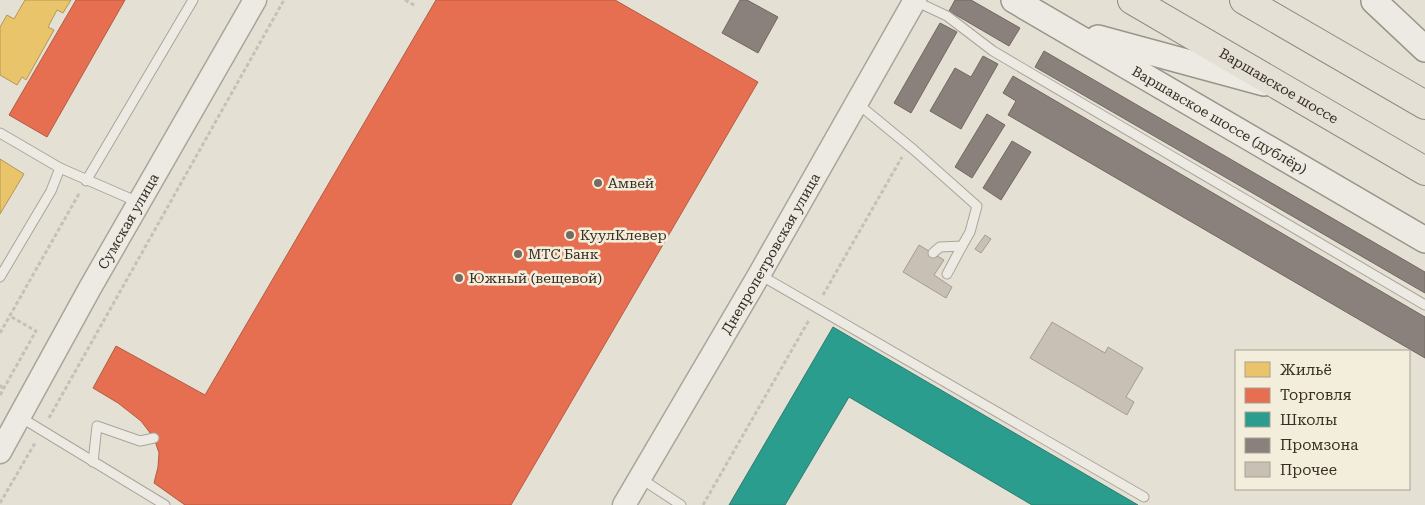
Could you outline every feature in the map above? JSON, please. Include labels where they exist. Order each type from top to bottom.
[{"type":"main road","name":"Варшавское шоссе (дублёр)","points":[[1014,0],[1425,240]]},
{"type":"main road","name":"Варшавское шоссе","points":[[1132,0],[1425,171]]},
{"type":"main road","points":[[1244,0],[1425,105]]},
{"type":"main road","points":[[1373,0],[1425,31]]},
{"type":"main road","points":[[1373,0],[1425,49]]},
{"type":"main road","points":[[1066,30],[1283,88]]},
{"type":"street","name":"Сумская улица","points":[[1,448],[255,0]]},
{"type":"street","name":"Днепропетровская улица","points":[[624,505],[760,275],[915,0]]},
{"type":"lane","points":[[86,181],[193,0]]},
{"type":"lane","points":[[915,0],[948,16],[993,51],[1425,306]]},
{"type":"lane","points":[[858,104],[977,206],[970,232],[947,274]]},
{"type":"lane","points":[[0,133],[60,168],[139,203]]},
{"type":"lane","points":[[0,277],[51,191],[60,168]]},
{"type":"lane","points":[[933,253],[940,247],[962,246]]},
{"type":"lane","points":[[760,275],[1144,497]]},
{"type":"lane","points":[[19,416],[164,505]]},
{"type":"lane","points":[[93,462],[97,426],[140,441],[154,438]]},
{"type":"lane","points":[[640,478],[681,505]]},
{"type":"path","points":[[0,502],[42,431],[284,0]]},
{"type":"path","points":[[405,0],[416,6]]},
{"type":"path","points":[[703,505],[909,146]]},
{"type":"path","points":[[0,333],[86,181]]},
{"type":"path","points":[[0,395],[36,331],[10,316]]},
{"type":"path","points":[[0,385],[3,389]]},
{"type":"building: Жильё","points":[[25,0],[71,0],[63,13],[57,10],[48,27],[54,30],[26,80],[22,77],[17,85],[0,75],[0,27],[7,15],[14,19]]},
{"type":"building: Жильё","points":[[0,159],[24,174],[0,214]]},
{"type":"building: Торговля","points":[[76,0],[125,0],[47,137],[9,115]]},
{"type":"building: Торговля","name":"Южный (вещевой)","points":[[436,0],[615,0],[758,82],[511,505],[185,505],[154,483],[159,453],[154,438],[141,421],[118,403],[93,388],[116,346],[205,395]]},
{"type":"building: Школы","points":[[833,327],[1138,505],[1032,505],[849,397],[785,505],[729,505]]},
{"type":"building: Промзона","points":[[740,0],[747,0],[778,17],[758,53],[722,33]]},
{"type":"building: Промзона","points":[[955,0],[971,0],[1020,28],[1009,46],[949,11]]},
{"type":"building: Промзона","points":[[940,23],[957,32],[911,113],[894,103]]},
{"type":"building: Промзона","points":[[1044,51],[1425,272],[1425,293],[1035,67]]},
{"type":"building: Промзона","points":[[983,56],[998,64],[961,129],[930,111],[955,68],[971,77]]},
{"type":"building: Промзона","points":[[1013,76],[1425,317],[1425,358],[1008,115],[1016,101],[1003,93]]},
{"type":"building: Промзона","points":[[987,114],[1005,125],[972,178],[955,167]]},
{"type":"building: Промзона","points":[[1012,141],[1031,152],[1001,200],[983,188]]},
{"type":"building: Прочее","points":[[985,235],[991,239],[981,253],[975,249]]},
{"type":"building: Прочее","points":[[919,245],[944,260],[934,275],[952,287],[946,298],[903,272]]},
{"type":"building: Прочее","points":[[1052,322],[1105,353],[1108,347],[1143,368],[1126,397],[1134,402],[1127,415],[1030,358]]},
{"type":"place","name":"Амвей","points":[[598,183]]},
{"type":"place","name":"КуулКлевер","points":[[570,235]]},
{"type":"place","name":"МТС Банк","points":[[518,254]]},
{"type":"place","name":"Южный (вещевой)","points":[[459,278]]}]
